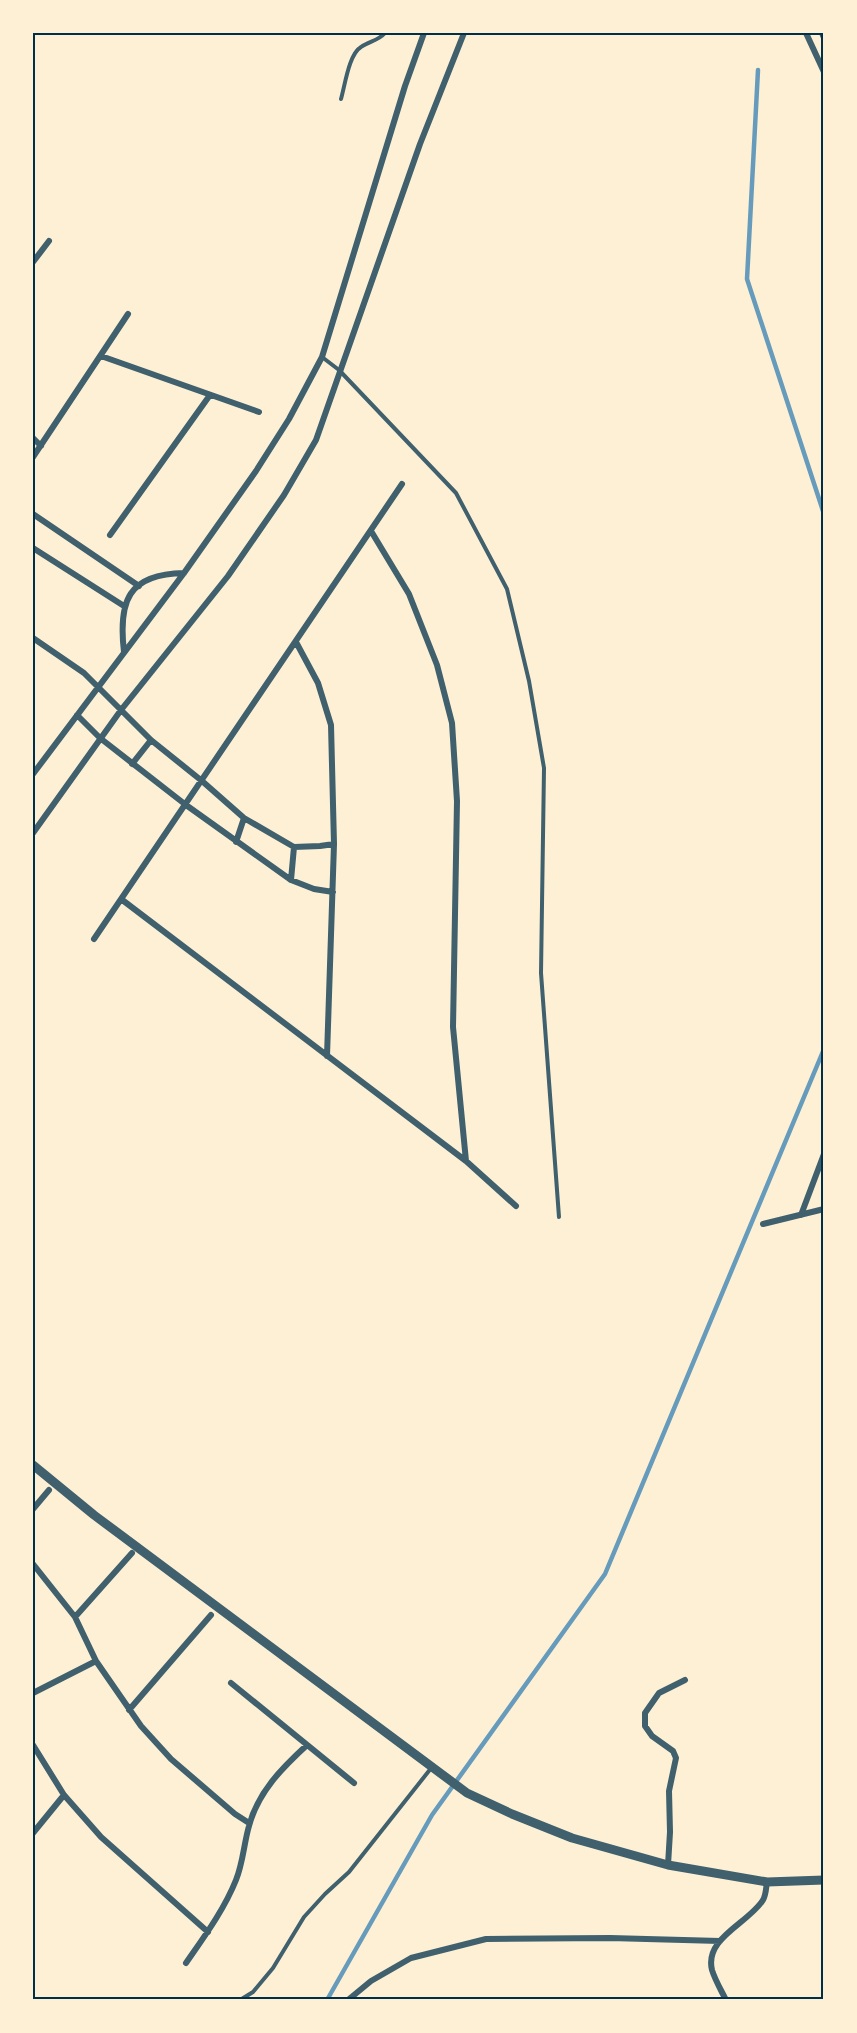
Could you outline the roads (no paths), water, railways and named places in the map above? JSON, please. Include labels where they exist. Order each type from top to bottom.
[{"type":"street","points":[[33,774],[184,573],[256,471],[289,419],[321,357],[405,86],[424,33]]},
{"type":"street","points":[[33,833],[121,710],[228,576],[284,495],[316,440],[420,144],[464,33]]},
{"type":"street","points":[[806,33],[824,72]]},
{"type":"street","points":[[822,33],[824,38]]},
{"type":"street","points":[[33,262],[49,242]]},
{"type":"street","points":[[33,457],[128,314]]},
{"type":"street","points":[[101,356],[259,412]]},
{"type":"street","points":[[110,535],[210,395]]},
{"type":"street","points":[[33,438],[40,446]]},
{"type":"street","points":[[94,939],[402,484]]},
{"type":"street","points":[[33,514],[139,586]]},
{"type":"street","points":[[371,531],[409,594],[437,665],[452,723],[457,801],[453,1028],[466,1161]]},
{"type":"street","points":[[33,548],[124,606]]},
{"type":"street","points":[[124,652],[122,626],[124,606],[139,586],[155,576],[184,573]]},
{"type":"street","points":[[33,638],[84,673],[151,740],[244,818],[294,847],[334,844]]},
{"type":"street","points":[[296,642],[318,682],[331,725],[334,844],[327,1056]]},
{"type":"street","points":[[76,716],[100,738],[186,806],[291,880],[303,886],[333,892]]},
{"type":"street","points":[[132,764],[151,740]]},
{"type":"street","points":[[236,842],[244,818]]},
{"type":"street","points":[[291,880],[294,847]]},
{"type":"street","points":[[121,898],[466,1161],[516,1206]]},
{"type":"street","points":[[801,1215],[824,1154]]},
{"type":"street","points":[[763,1224],[824,1209]]},
{"type":"street","points":[[33,1465],[94,1515],[467,1793],[572,1838],[668,1865],[767,1882],[824,1881]]},
{"type":"street","points":[[33,1509],[49,1490]]},
{"type":"street","points":[[75,1617],[132,1553]]},
{"type":"street","points":[[33,1564],[75,1617],[96,1661],[141,1726],[171,1759],[249,1824]]},
{"type":"street","points":[[129,1710],[211,1615]]},
{"type":"street","points":[[33,1693],[96,1661]]},
{"type":"street","points":[[668,1865],[669,1791],[676,1758],[673,1751],[651,1736],[645,1726],[645,1713],[659,1693],[685,1680]]},
{"type":"street","points":[[231,1683],[354,1783]]},
{"type":"street","points":[[186,1963],[208,1932],[236,1879],[249,1824],[260,1799],[276,1775],[307,1744]]},
{"type":"street","points":[[33,1745],[64,1795],[101,1837],[208,1932]]},
{"type":"street","points":[[33,1833],[64,1795]]},
{"type":"street","points":[[726,2000],[711,1968],[712,1954],[720,1941],[755,1911],[764,1898],[767,1882]]},
{"type":"street","points":[[348,2000],[371,1981],[411,1958],[486,1938],[720,1941]]},
{"type":"lane","points":[[341,99],[354,51],[380,39],[385,33]]},
{"type":"lane","points":[[321,357],[339,370],[456,493],[507,589],[529,681],[544,768],[541,973],[559,1217]]},
{"type":"lane","points":[[240,2000],[253,1992],[273,1968],[304,1917],[324,1894],[349,1872],[433,1766]]},
{"type":"waterway","points":[[758,70],[747,279],[824,514]]},
{"type":"waterway","points":[[327,2000],[432,1815],[605,1574],[824,1049]]}]
